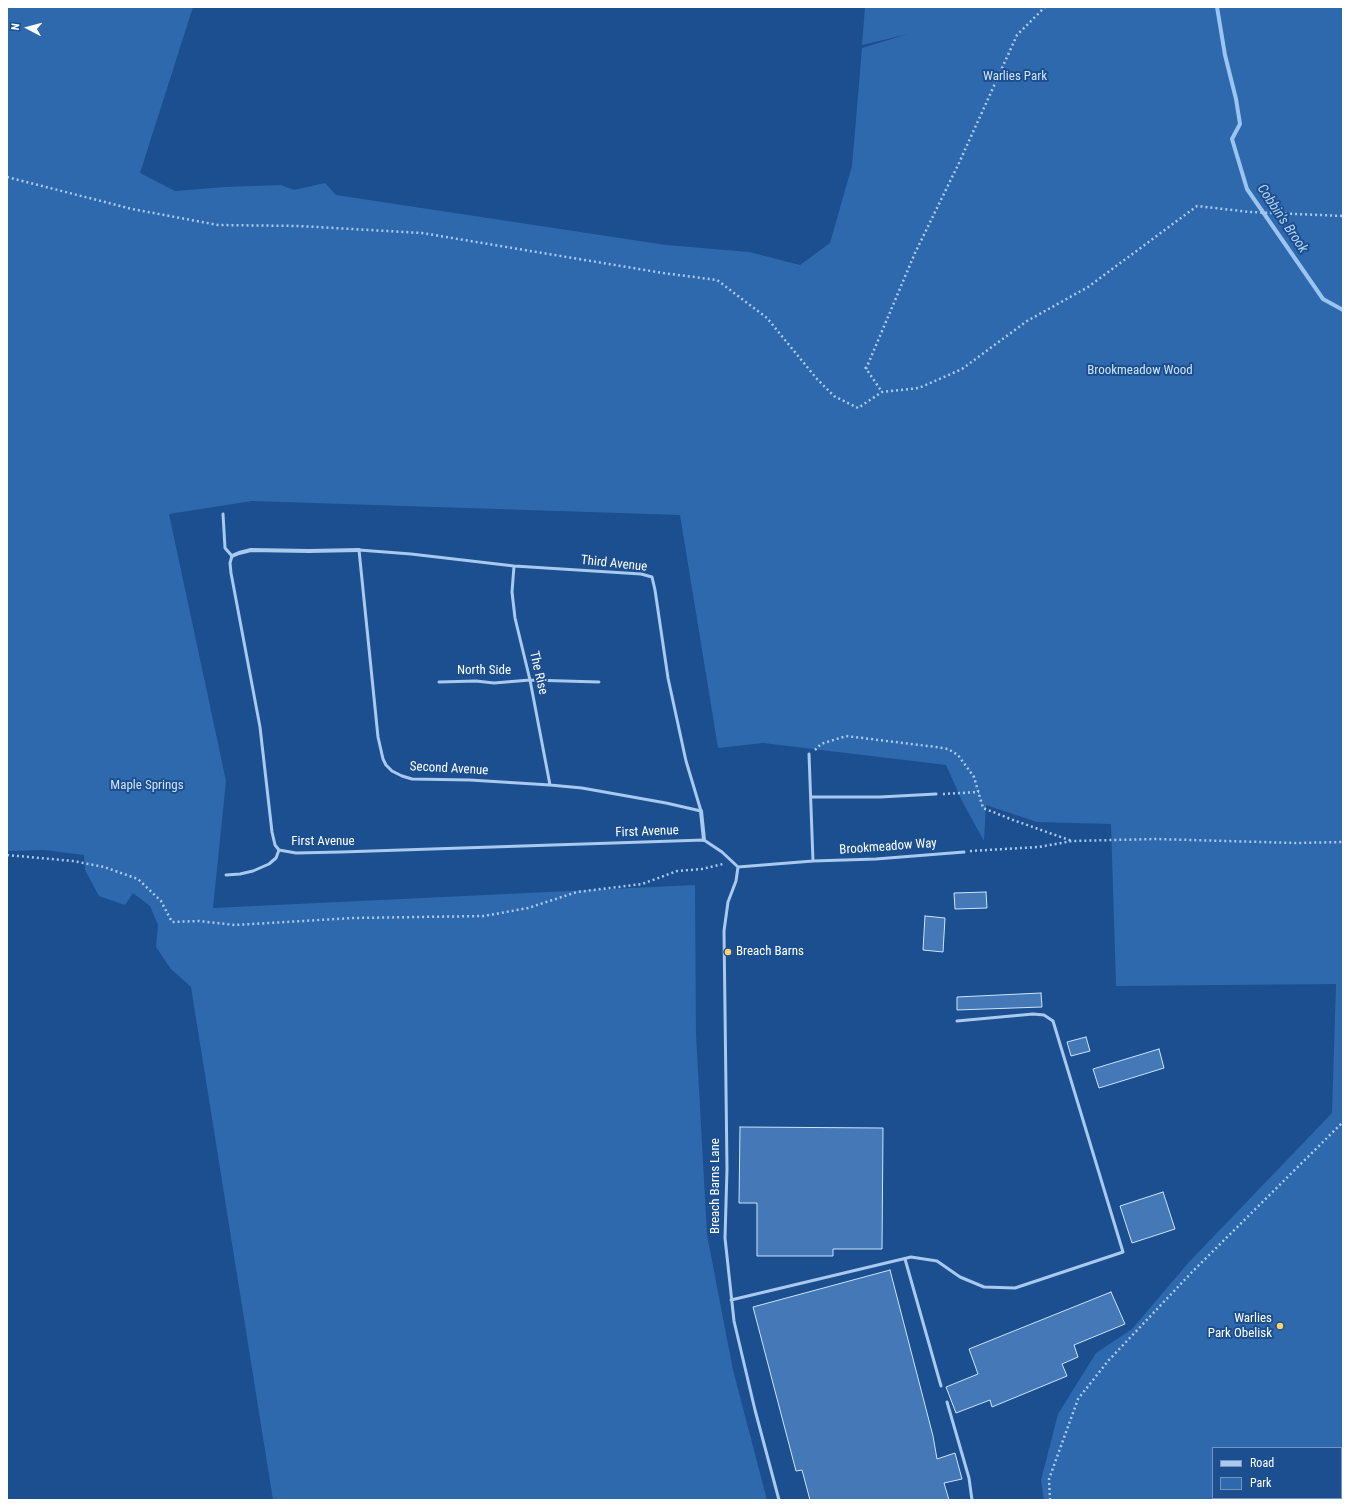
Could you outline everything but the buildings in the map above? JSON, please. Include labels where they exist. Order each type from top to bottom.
[{"type":"street","points":[[232,556],[251,550],[359,550]]},
{"type":"street","points":[[701,811],[704,840]]},
{"type":"lane","points":[[223,514],[225,548],[232,556]]},
{"type":"lane","name":"Third Avenue","points":[[359,550],[411,554],[514,566],[641,574],[652,577],[668,678],[686,761],[701,811]]},
{"type":"lane","name":"Second Avenue","points":[[359,550],[378,737],[383,759],[392,771],[412,779],[550,784],[582,788],[666,803],[701,811]]},
{"type":"lane","name":"First Avenue","points":[[232,556],[230,563],[231,573],[260,727],[272,832],[279,850],[296,853],[704,840]]},
{"type":"lane","name":"The Rise","points":[[514,566],[512,592],[515,618],[530,680],[550,784]]},
{"type":"lane","name":"North Side","points":[[438,682],[476,681],[494,683],[530,680],[599,682]]},
{"type":"lane","points":[[809,754],[813,861]]},
{"type":"lane","points":[[811,797],[880,797],[936,794]]},
{"type":"lane","points":[[704,840],[722,852],[738,867]]},
{"type":"lane","points":[[226,875],[253,871],[269,864],[276,858],[279,850]]},
{"type":"lane","name":"Brookmeadow Way","points":[[738,867],[964,852]]},
{"type":"lane","name":"Breach Barns Lane","points":[[738,867],[736,881],[728,902],[724,931],[727,1170],[725,1238],[734,1321],[779,1500]]},
{"type":"lane","points":[[731,1300],[911,1257],[937,1261],[960,1277],[984,1287],[1015,1288],[1123,1252],[1053,1021],[1044,1015],[1033,1014],[957,1021]]},
{"type":"lane","points":[[905,1258],[941,1386]]},
{"type":"lane","points":[[947,1402],[969,1478],[972,1500]]},
{"type":"path","points":[[882,392],[865,368],[915,253],[959,164],[1017,35],[1045,7]]},
{"type":"path","points":[[7,177],[132,209],[218,224],[299,226],[422,233],[663,273],[717,280],[767,318],[817,379],[834,396],[858,408],[882,392],[919,388],[962,369],[1027,321],[1088,288],[1197,206],[1250,212],[1343,216]]},
{"type":"path","points":[[809,754],[813,753],[821,744],[846,736],[948,749],[958,755],[974,777],[983,808],[1072,841]]},
{"type":"path","points":[[936,794],[979,792]]},
{"type":"path","points":[[964,852],[1039,847],[1072,841],[1156,839],[1296,843],[1343,842]]},
{"type":"path","points":[[7,855],[73,861],[104,867],[138,879],[161,902],[172,922],[199,921],[235,925],[354,918],[484,916],[528,908],[577,892],[642,884],[677,871],[702,869],[722,864],[738,867]]},
{"type":"path","points":[[1050,1500],[1049,1479],[1078,1399],[1108,1361],[1193,1271],[1343,1122]]},
{"type":"green space","points":[[7,7],[193,7],[140,173],[175,191],[281,185],[294,190],[325,183],[336,195],[666,245],[749,252],[800,265],[830,243],[852,166],[862,48],[908,34],[862,45],[865,7],[1343,7],[1343,1500],[1044,1500],[1041,1480],[1058,1414],[1096,1353],[1132,1329],[1189,1262],[1332,1113],[1336,984],[1116,986],[1111,824],[1037,822],[986,805],[984,841],[962,801],[946,765],[763,743],[718,748],[680,515],[252,501],[169,514],[226,781],[213,908],[695,885],[696,1034],[707,1235],[733,1370],[767,1500],[273,1500],[191,987],[171,969],[156,947],[158,925],[150,906],[133,893],[125,905],[99,896],[85,870],[84,855],[44,850],[7,851]]},
{"type":"waterway","name":"Cobbin's Brook","points":[[1217,7],[1225,55],[1236,99],[1240,124],[1232,139],[1247,189],[1323,299],[1343,310]]},
{"type":"place","name":"Breach Barns","points":[[728,952]]},
{"type":"place","name":"Warlies Park Obelisk","points":[[1280,1326]]},
{"type":"park label","name":"Warlies Park","points":[[1015,77]]},
{"type":"park label","name":"Brookmeadow Wood","points":[[1140,371]]},
{"type":"park label","name":"Maple Springs","points":[[147,786]]}]
